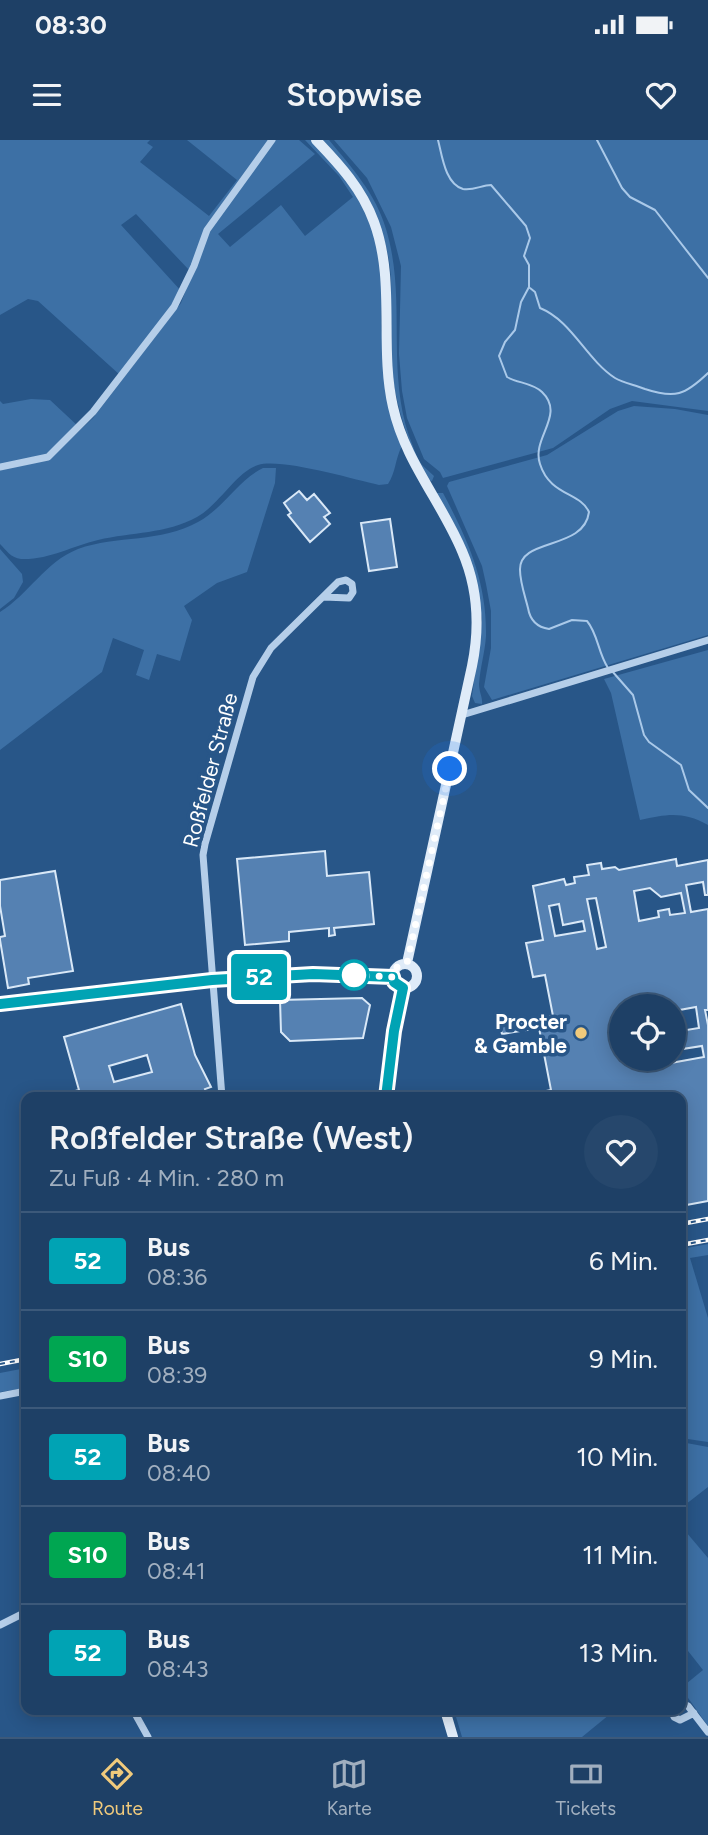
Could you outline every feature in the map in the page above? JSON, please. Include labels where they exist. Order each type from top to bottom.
[{"type":"main road","points":[[316,140],[353,182],[378,234],[386,275],[386,362],[398,426],[425,486],[457,539],[472,580],[478,622],[462,715],[407,963]]},
{"type":"main road","points":[[407,963],[412,965],[418,975],[415,984],[403,988],[394,982],[393,977],[395,968],[407,963]]},
{"type":"main road","points":[[387,1092],[394,1031],[403,988]]},
{"type":"main road","points":[[446,1715],[453,1737]]},
{"type":"street","points":[[0,467],[48,457],[93,412],[174,307],[194,266],[207,230],[271,140]]},
{"type":"street","name":"Roßfelder Straße","points":[[222,1092],[202,855],[253,677],[266,654],[324,597]]},
{"type":"street","points":[[462,715],[708,640]]},
{"type":"street","points":[[0,1004],[212,980],[313,974],[393,977]]},
{"type":"street","points":[[0,1396],[21,1392]]},
{"type":"street","points":[[0,1623],[21,1614]]},
{"type":"street","points":[[686,1705],[708,1732]]},
{"type":"street","points":[[673,1715],[680,1720],[694,1713]]},
{"type":"street","points":[[136,1715],[148,1737]]},
{"type":"shaded area","points":[[0,140],[150,140],[147,143],[153,147],[140,162],[209,216],[237,180],[187,140],[269,140],[211,219],[190,271],[136,214],[121,225],[182,292],[120,375],[38,301],[28,299],[0,315]]},
{"type":"shaded area","points":[[275,140],[299,140],[315,154],[218,234],[230,247],[281,205],[305,236],[353,197],[339,176],[305,140],[311,140],[348,183],[374,233],[382,270],[382,334],[402,446],[388,484],[379,485],[283,464],[258,465],[242,474],[205,512],[185,523],[161,530],[98,540],[31,559],[12,555],[0,544],[0,470],[48,460],[93,418],[181,303],[209,229]]},
{"type":"shaded area","points":[[320,140],[329,140],[355,171],[382,216],[392,255],[395,281],[397,358],[402,410],[416,455],[434,476],[432,481],[425,480],[413,451],[393,383],[389,346],[391,281],[385,241],[359,187]]},
{"type":"shaded area","points":[[334,140],[708,140],[708,411],[632,401],[610,409],[553,448],[443,478],[440,472],[424,459],[407,418],[399,354],[401,266],[391,227],[367,178]]},
{"type":"shaded area","points":[[31,399],[50,400],[79,427],[41,458],[0,465],[0,401],[3,404]]},
{"type":"shaded area","points":[[634,406],[708,415],[708,635],[492,700],[484,687],[491,648],[491,611],[486,584],[482,566],[447,486],[449,482],[547,455],[618,411]]},
{"type":"shaded area","points":[[263,468],[276,468],[275,483],[247,572],[217,583],[184,606],[192,620],[180,661],[157,654],[149,680],[136,675],[144,650],[113,638],[102,672],[0,750],[0,612],[66,555],[93,545],[184,529],[207,516]]},
{"type":"shaded area","points":[[436,493],[443,493],[468,545],[483,597],[486,636],[479,684],[482,704],[475,703],[472,696],[482,619],[477,587]]},
{"type":"shaded area","points":[[0,549],[22,574],[23,582],[14,598],[0,609]]},
{"type":"shaded area","points":[[708,650],[708,825],[691,817],[675,815],[640,820],[611,693],[604,679]]},
{"type":"shaded area","points":[[708,1244],[708,1255],[690,1258],[708,1318],[708,1442],[686,1439],[686,1248]]},
{"type":"shaded area","points":[[21,1369],[21,1389],[0,1392],[0,1373]]},
{"type":"shaded area","points":[[686,1443],[708,1447],[708,1487],[686,1504]]},
{"type":"shaded area","points":[[686,1532],[708,1558],[708,1726],[686,1695],[686,1684],[703,1670],[686,1648]]},
{"type":"shaded area","points":[[455,1715],[609,1715],[582,1737],[462,1737]]},
{"type":"building","points":[[299,491],[307,500],[314,494],[330,513],[324,517],[330,524],[310,542],[288,515],[291,513],[284,503]]},
{"type":"building","points":[[390,519],[397,567],[369,571],[361,523]]},
{"type":"building","points":[[325,851],[327,876],[369,872],[374,924],[334,928],[335,935],[329,936],[329,928],[289,932],[289,941],[245,945],[237,859]]},
{"type":"building","name":"Procter & Gamble","points":[[676,859],[677,866],[708,860],[708,895],[705,895],[703,882],[686,885],[691,912],[708,909],[708,1010],[705,1010],[708,1025],[708,1201],[686,1205],[686,1092],[541,1092],[551,1090],[539,1028],[502,1034],[500,1026],[553,1016],[545,975],[533,977],[526,943],[543,940],[533,886],[564,879],[566,885],[575,883],[574,877],[589,875],[587,865],[601,863],[602,869],[615,867],[619,870]],"holes":[[[650,888],[661,897],[681,893],[685,913],[670,915],[669,909],[658,911],[659,917],[639,921],[634,891]],[[596,898],[606,947],[597,949],[587,899]],[[559,904],[563,925],[583,921],[585,931],[555,936],[549,906]]]},
{"type":"building","points":[[55,871],[73,971],[28,978],[29,984],[8,988],[0,940],[0,937],[5,936],[0,906],[0,880]]},
{"type":"building","points":[[362,998],[370,1005],[363,1038],[290,1041],[281,1032],[280,1000]]},
{"type":"building","points":[[181,1004],[195,1055],[211,1087],[205,1089],[206,1092],[72,1092],[79,1090],[64,1037]],"holes":[[[147,1055],[152,1072],[114,1082],[109,1066]]]},
{"type":"waterway","points":[[438,140],[445,168],[457,186],[467,189],[491,185],[526,226],[530,238],[524,256],[529,265],[529,287],[521,302],[515,330],[505,342],[499,356],[507,377],[538,389],[548,401],[550,418],[538,454],[540,464],[551,482],[579,501],[589,512],[585,524],[576,533],[540,547],[522,560],[520,575],[529,612],[537,625],[549,629],[572,620],[587,621],[608,668]]},
{"type":"waterway","points":[[597,140],[622,188],[630,197],[655,210],[708,278]]},
{"type":"waterway","points":[[530,288],[535,292],[540,308],[561,322],[596,361],[618,380],[655,392],[672,394],[693,386],[708,373]]},
{"type":"waterway","points":[[612,671],[633,695],[644,735],[649,742],[681,765],[689,790],[708,808]]},
{"type":"railway","points":[[686,1223],[708,1219]]},
{"type":"railway","points":[[686,1244],[708,1240]]},
{"type":"railway","points":[[0,1364],[21,1360]]},
{"type":"bus line","name":"52","points":[[0,1004],[212,980],[313,974],[393,977],[394,982],[403,988],[394,1031],[387,1092]]},
{"type":"place","name":"Procter & Gamble","points":[[581,1033]]},
{"type":"route","points":[[354,975],[393,977],[395,968],[407,963],[450,769]]}]
